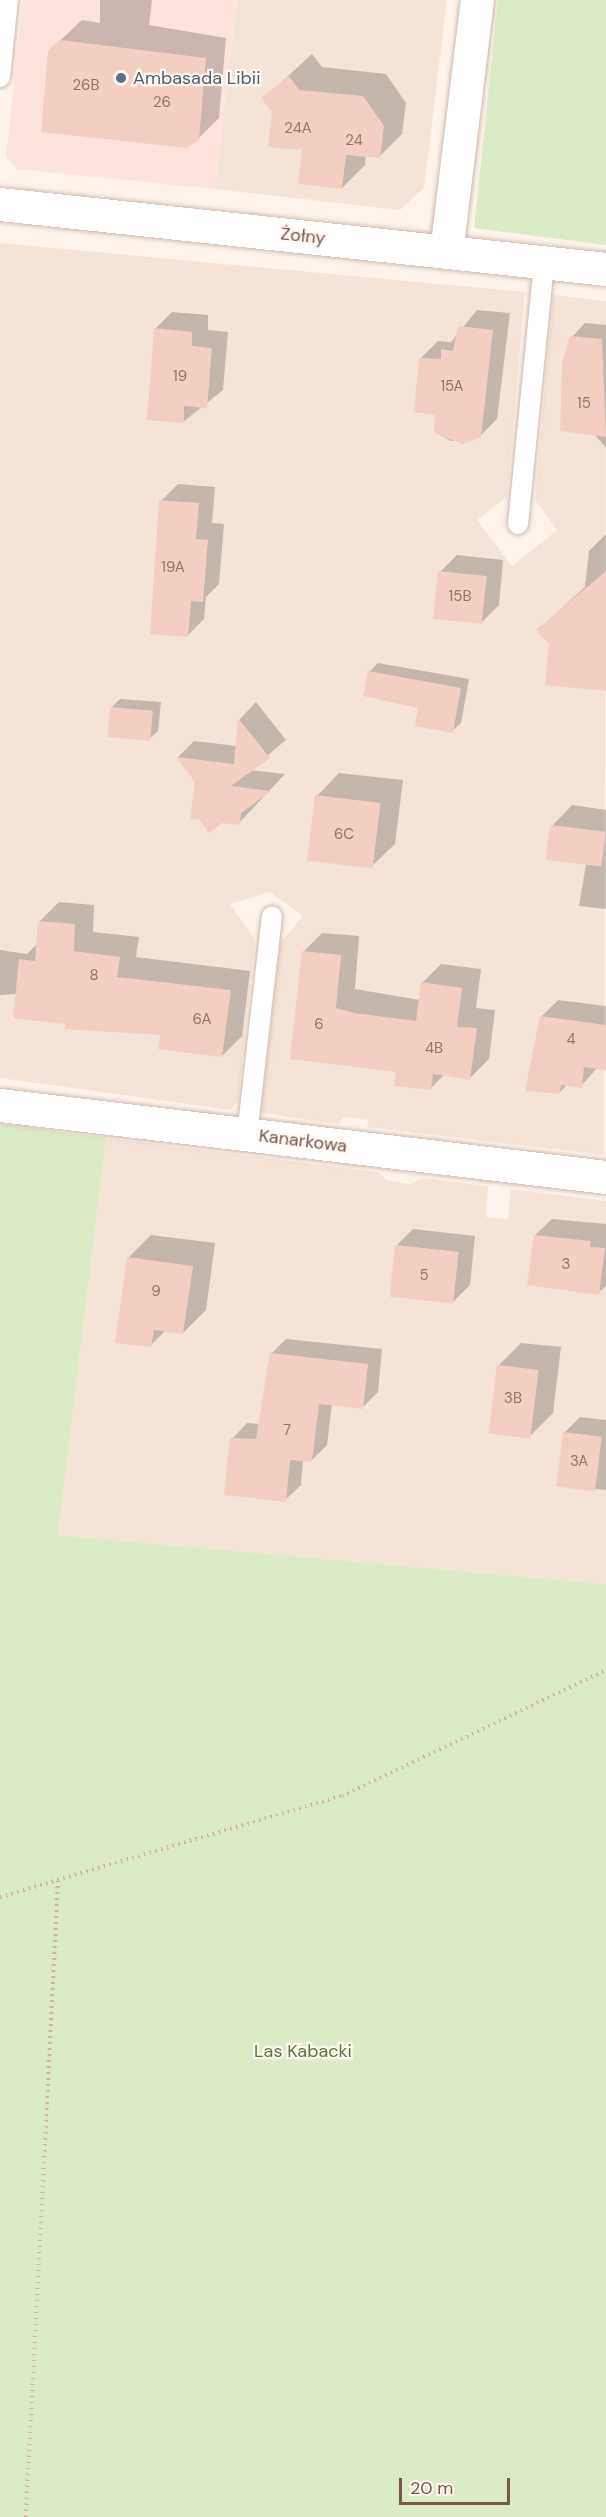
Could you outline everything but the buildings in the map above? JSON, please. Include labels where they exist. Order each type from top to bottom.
[{"type":"street","points":[[446,252],[477,0]]},
{"type":"street","name":"Żołny","points":[[0,204],[606,269]]},
{"type":"street","name":"Kanarkowa","points":[[0,1105],[606,1177]]},
{"type":"lane","points":[[0,77],[8,0]]},
{"type":"lane","points":[[518,524],[544,262]]},
{"type":"lane","points":[[247,1135],[272,916]]},
{"type":"path","points":[[0,1897],[342,1796],[606,1670]]},
{"type":"path","points":[[26,2517],[58,1881]]},
{"type":"shaded area","name":"Ambasada Libii","points":[[23,0],[237,0],[215,189],[17,169],[6,156]]},
{"type":"shaded area","points":[[237,0],[447,0],[424,188],[400,210],[215,189]]},
{"type":"shaded area","points":[[0,243],[525,292],[507,497],[477,520],[512,566],[557,530],[535,500],[553,295],[606,301],[604,1155],[367,1127],[368,1120],[344,1117],[338,1124],[261,1113],[280,943],[303,916],[270,892],[230,904],[255,940],[238,1100],[231,1110],[0,1078]]},
{"type":"shaded area","points":[[106,1138],[378,1172],[387,1180],[410,1184],[423,1178],[488,1186],[486,1217],[508,1219],[511,1189],[606,1201],[606,1584],[58,1535]]},
{"type":"green space","points":[[498,0],[606,0],[606,245],[474,228]]},
{"type":"green space","name":"Las Kabacki","points":[[0,1124],[106,1138],[58,1535],[606,1584],[606,2517],[0,2517]]},
{"type":"place","name":"Ambasada Libii","points":[[121,78]]}]
